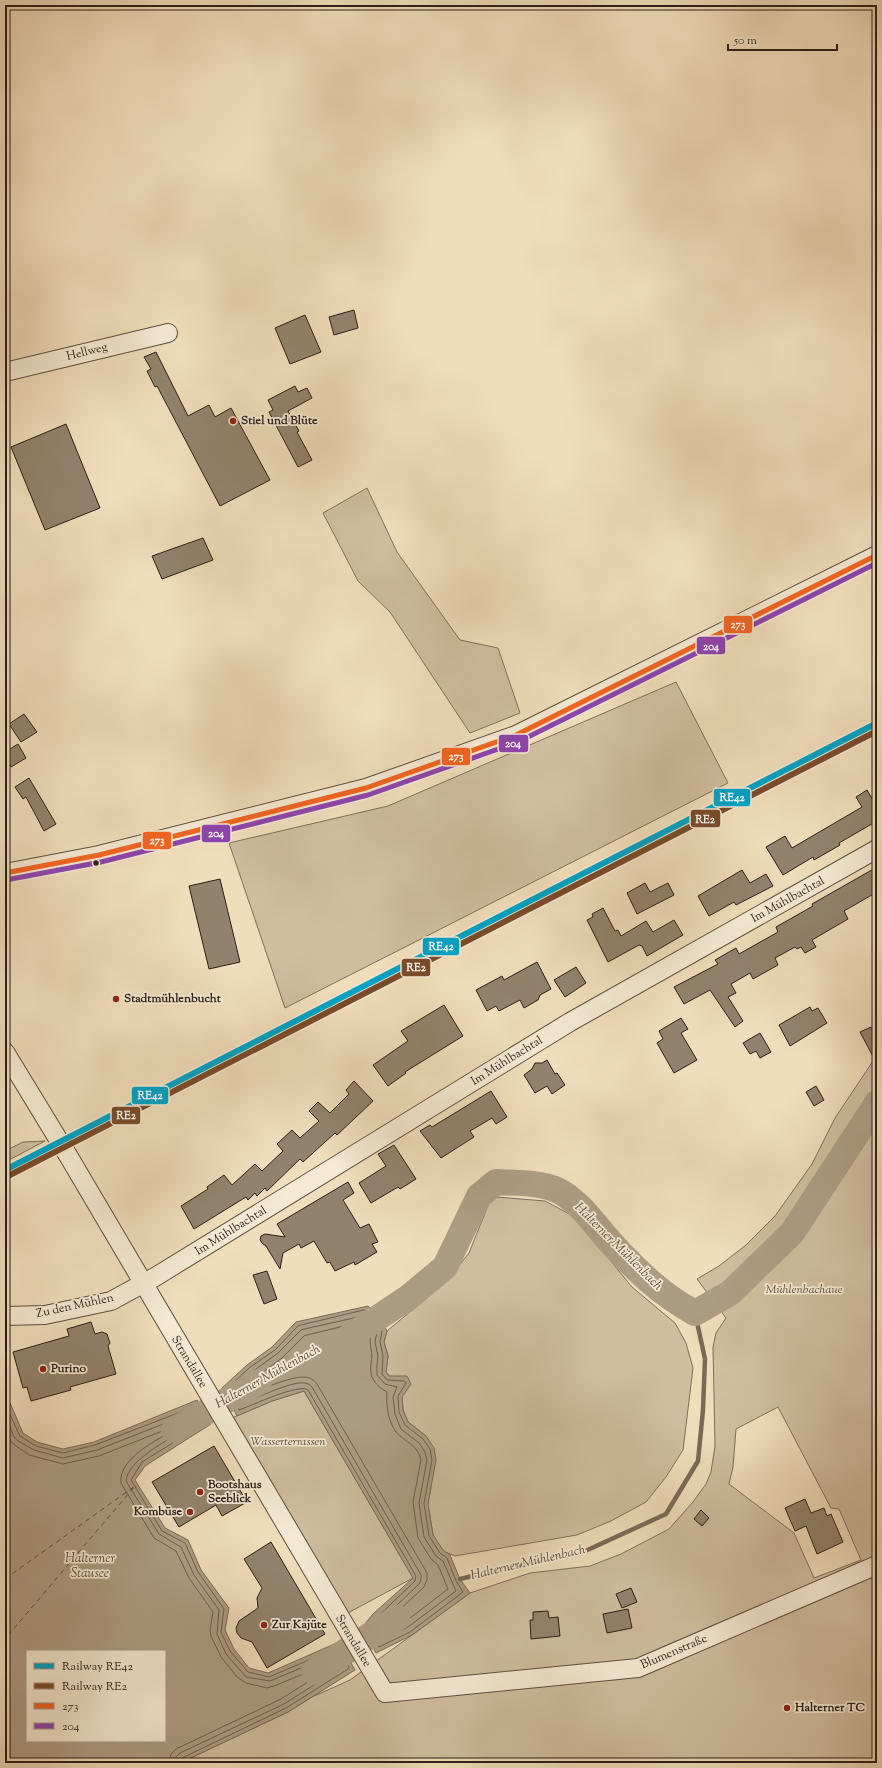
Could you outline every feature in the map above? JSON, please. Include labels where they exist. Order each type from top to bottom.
[{"type":"street","name":"Hellweg","points":[[5,372],[168,333]]},
{"type":"street","points":[[5,873],[99,855],[366,788],[516,735],[877,555]]},
{"type":"street","name":"Im Mühlbachtal","points":[[143,1284],[570,1022],[877,849]]},
{"type":"street","name":"Strandallee","points":[[5,1052],[69,1157],[344,1626],[385,1693]]},
{"type":"street","name":"Zu den Mühlen","points":[[5,1316],[45,1315],[111,1301],[143,1284]]},
{"type":"street","name":"Blumenstraße","points":[[385,1693],[638,1668],[877,1565]]},
{"type":"green space","points":[[367,488],[397,552],[460,640],[498,648],[520,713],[470,733],[390,612],[358,581],[323,513]]},
{"type":"green space","points":[[676,682],[728,783],[285,1008],[229,843],[388,806]]},
{"type":"green space","name":"Mühlenbachaue","points":[[877,1055],[877,1763],[180,1763],[288,1712],[312,1697],[350,1680],[470,1593],[530,1573],[590,1566],[621,1554],[669,1529],[693,1502],[706,1484],[711,1472],[715,1446],[713,1347],[716,1333],[726,1318],[697,1279],[719,1266],[746,1245],[775,1216],[812,1164],[835,1118]],"holes":[[[778,1407],[831,1508],[839,1509],[861,1560],[814,1578],[794,1533],[729,1484],[733,1467],[736,1429]]]},
{"type":"green space","points":[[45,1141],[5,1162],[5,1151],[23,1142]]},
{"type":"green space","points":[[496,1197],[545,1201],[575,1217],[632,1287],[675,1323],[686,1343],[693,1368],[683,1450],[666,1477],[646,1502],[611,1521],[577,1535],[455,1556],[443,1551],[433,1535],[428,1504],[431,1487],[426,1436],[408,1422],[403,1410],[402,1397],[395,1377],[389,1376],[386,1372],[388,1356],[384,1342],[387,1331],[447,1281],[469,1253],[489,1203]]},
{"type":"green space","name":"Wasserterrassen","points":[[304,1391],[413,1578],[346,1614],[227,1420],[272,1401]]},
{"type":"water","points":[[368,1306],[379,1317],[387,1331],[384,1342],[388,1356],[386,1372],[389,1376],[407,1376],[411,1384],[402,1397],[403,1410],[408,1422],[426,1436],[434,1448],[436,1460],[428,1504],[433,1535],[443,1550],[450,1555],[460,1579],[470,1593],[412,1635],[376,1653],[365,1632],[367,1631],[364,1625],[373,1614],[413,1578],[304,1391],[272,1401],[237,1416],[222,1388],[247,1365],[272,1347],[296,1322]]},
{"type":"water","name":"Halterner Stausee","points":[[197,1400],[211,1424],[145,1466],[135,1480],[165,1528],[188,1540],[201,1570],[229,1608],[225,1630],[234,1649],[249,1668],[268,1673],[339,1642],[355,1670],[288,1712],[180,1763],[5,1763],[5,1405],[10,1403],[23,1433],[37,1442],[63,1449],[94,1442]]},
{"type":"building","points":[[354,310],[358,328],[334,335],[329,317]]},
{"type":"building","points":[[305,315],[321,352],[290,364],[275,328]]},
{"type":"building","points":[[156,352],[188,416],[209,405],[215,417],[231,408],[270,480],[220,506],[157,386],[155,387],[147,371],[151,369],[144,357]]},
{"type":"building","points":[[295,386],[298,392],[307,388],[312,398],[288,411],[312,460],[298,467],[269,412],[273,410],[268,400]]},
{"type":"building","points":[[66,424],[100,508],[45,530],[11,447]]},
{"type":"building","points":[[203,538],[213,560],[162,579],[152,556]]},
{"type":"building","points":[[24,714],[37,732],[21,742],[9,724]]},
{"type":"building","points":[[18,744],[26,758],[11,767],[5,756],[5,752]]},
{"type":"building","points":[[29,778],[56,824],[44,831],[26,797],[23,799],[15,787]]},
{"type":"building","points":[[867,790],[877,807],[877,821],[839,843],[840,845],[814,860],[813,857],[783,875],[766,847],[785,836],[792,848],[862,807],[856,797]]},
{"type":"building","points":[[877,867],[877,892],[844,911],[848,919],[812,940],[816,947],[805,953],[801,947],[797,949],[795,947],[775,958],[778,965],[753,979],[750,973],[731,984],[736,993],[728,997],[743,1021],[735,1027],[710,990],[684,1004],[674,987],[718,964],[715,960],[736,948],[739,954],[778,932],[776,927],[813,906],[812,904]]},
{"type":"building","points":[[742,870],[750,883],[766,874],[773,886],[736,905],[734,902],[709,916],[698,896]]},
{"type":"building","points":[[220,879],[240,962],[209,969],[189,886]]},
{"type":"building","points":[[645,883],[650,892],[668,883],[674,895],[637,914],[627,893]]},
{"type":"building","points":[[603,908],[615,931],[618,930],[621,936],[646,921],[653,932],[674,920],[683,935],[647,956],[642,946],[639,945],[608,962],[587,920],[593,917],[592,914]]},
{"type":"building","points":[[537,962],[551,989],[540,995],[538,1000],[524,1008],[520,1000],[499,1011],[496,1006],[487,1011],[476,990],[502,976],[504,980]]},
{"type":"building","points":[[576,967],[586,983],[565,997],[554,980]]},
{"type":"building","points":[[444,1005],[463,1036],[405,1072],[406,1073],[388,1086],[373,1065],[408,1041],[401,1031]]},
{"type":"building","points":[[810,1007],[812,1011],[818,1008],[827,1023],[790,1046],[779,1025]]},
{"type":"building","points":[[681,1018],[688,1029],[681,1033],[697,1060],[674,1073],[657,1043],[663,1039],[659,1031]]},
{"type":"building","points":[[871,1027],[877,1039],[877,1064],[860,1032]]},
{"type":"building","points":[[760,1033],[771,1052],[760,1058],[756,1051],[750,1054],[743,1043]]},
{"type":"building","points":[[547,1060],[555,1074],[557,1073],[565,1085],[552,1094],[547,1086],[535,1093],[524,1075],[532,1069],[535,1063],[542,1063]]},
{"type":"building","points":[[354,1081],[373,1101],[337,1135],[335,1133],[303,1162],[300,1159],[267,1191],[265,1188],[257,1196],[255,1193],[248,1200],[246,1197],[194,1229],[181,1206],[208,1189],[207,1187],[224,1175],[232,1185],[255,1164],[262,1171],[283,1151],[277,1144],[292,1130],[300,1138],[319,1121],[309,1111],[318,1102],[330,1113],[349,1094],[346,1090]]},
{"type":"building","points":[[816,1086],[824,1100],[814,1106],[806,1092]]},
{"type":"building","points":[[491,1091],[507,1117],[496,1124],[492,1118],[470,1131],[474,1137],[441,1158],[420,1131],[430,1125],[432,1127]]},
{"type":"building","points":[[394,1145],[416,1179],[400,1189],[398,1187],[371,1203],[359,1183],[386,1166],[378,1154]]},
{"type":"building","points":[[348,1182],[354,1193],[343,1200],[360,1228],[369,1224],[378,1242],[372,1244],[377,1252],[355,1265],[354,1262],[335,1271],[330,1262],[327,1263],[314,1241],[301,1248],[299,1244],[283,1253],[280,1269],[266,1246],[260,1240],[261,1236],[265,1234],[285,1237],[277,1224]]},
{"type":"building","points":[[267,1271],[277,1299],[264,1304],[253,1275]]},
{"type":"building","points":[[91,1322],[95,1334],[102,1332],[107,1334],[110,1343],[108,1346],[116,1374],[70,1387],[71,1390],[31,1401],[27,1387],[23,1388],[13,1352],[69,1336],[67,1329]]},
{"type":"building","name":"Bootshaus Seeblick","points":[[214,1446],[247,1502],[222,1516],[216,1505],[179,1527],[152,1482]]},
{"type":"building","points":[[805,1499],[811,1513],[824,1508],[827,1516],[831,1514],[843,1542],[817,1554],[806,1526],[795,1531],[785,1508]]},
{"type":"building","points":[[701,1510],[709,1518],[702,1526],[694,1519]]},
{"type":"building","points":[[271,1542],[325,1634],[267,1668],[252,1642],[241,1638],[237,1633],[236,1628],[239,1621],[258,1608],[257,1598],[262,1588],[244,1559]]},
{"type":"building","points":[[631,1588],[637,1602],[622,1608],[616,1594]]},
{"type":"building","points":[[628,1609],[632,1628],[607,1633],[603,1614]]},
{"type":"building","points":[[548,1611],[549,1618],[558,1617],[560,1636],[531,1639],[530,1620],[533,1620],[533,1612]]},
{"type":"waterway","name":"Halterner Mühlenbach","points":[[349,1337],[409,1297],[445,1267],[479,1196],[496,1182],[527,1183],[550,1187],[565,1195],[580,1207],[632,1265],[661,1291],[695,1313],[730,1293],[792,1233],[877,1103]]},
{"type":"waterway","name":"Halterner Mühlenbach","points":[[460,1579],[581,1553],[666,1514],[698,1461],[703,1410],[705,1359],[695,1313]]},
{"type":"waterway","name":"Halterner Mühlenbach","points":[[174,1430],[259,1382]]},
{"type":"waterway","points":[[314,1672],[397,1618]]},
{"type":"ferry route","points":[[5,1579],[135,1486],[5,1639]]},
{"type":"rail line","name":"RE42","points":[[5,1170],[877,723]]},
{"type":"rail line","name":"RE2","points":[[8,1176],[877,731]]},
{"type":"transit line","name":"273","points":[[5,873],[99,855],[366,788],[516,735],[877,555]]},
{"type":"transit line","name":"204","points":[[6,880],[101,862],[368,795],[518,742],[877,563]]},
{"type":"place","name":"Stiel und Blüte","points":[[233,421]]},
{"type":"place","name":"Stadtmühlenbucht","points":[[116,999]]},
{"type":"place","name":"Purino","points":[[43,1369]]},
{"type":"place","name":"Bootshaus Seeblick","points":[[200,1492]]},
{"type":"place","name":"Kombüse","points":[[190,1512]]},
{"type":"place","name":"Zur Kajüte","points":[[264,1625]]},
{"type":"place","name":"Halterner TC","points":[[787,1708]]}]
